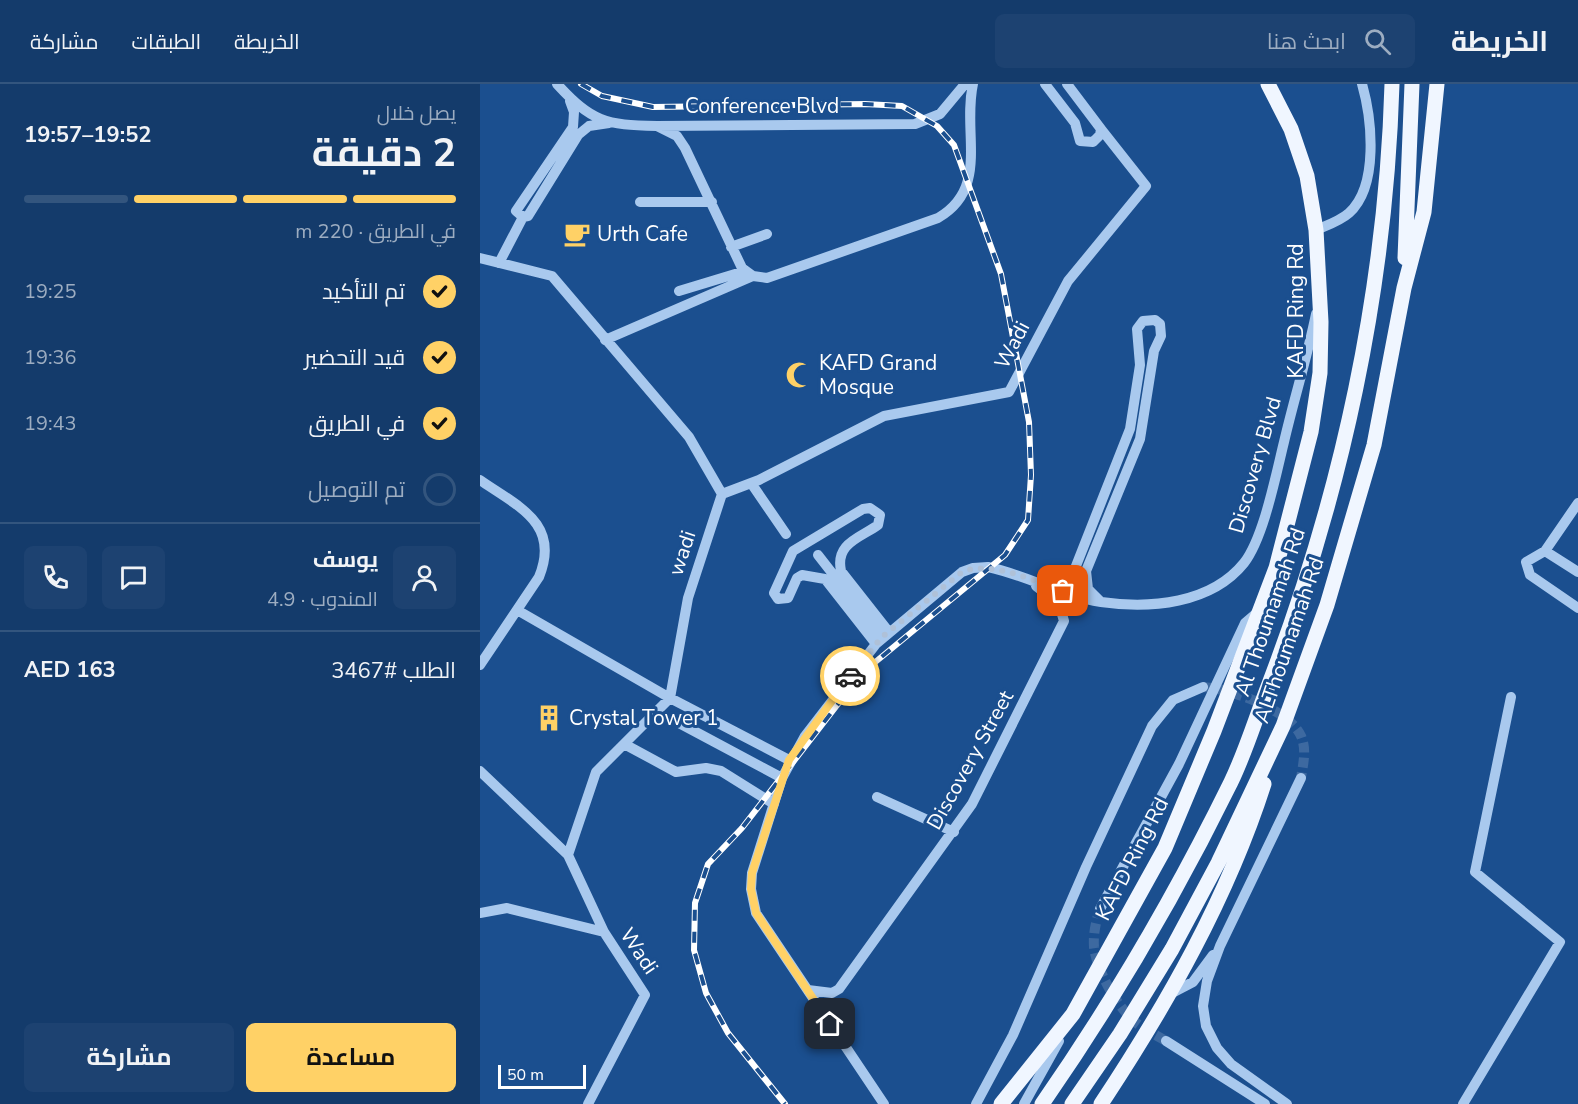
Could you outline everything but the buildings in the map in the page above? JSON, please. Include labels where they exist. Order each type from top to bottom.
[{"type":"main road","name":"KAFD Ring Rd","points":[[1001,1104],[1073,1014],[1166,848],[1276,568],[1311,432],[1320,373],[1319,296],[1316,230],[1307,176],[1291,129],[1268,84]]},
{"type":"main road","name":"Al Thoumamah Rd","points":[[1042,1104],[1092,1033],[1160,918],[1232,779],[1295,615],[1343,450],[1376,287],[1392,84]]},
{"type":"main road","points":[[1404,288],[1412,84]]},
{"type":"main road","points":[[1404,288],[1424,212],[1437,84]]},
{"type":"main road","name":"ALThoumamah Rd","points":[[1072,1104],[1120,1034],[1172,949],[1218,863],[1283,726],[1327,605],[1374,445],[1404,288]]},
{"type":"main road","points":[[1101,1104],[1153,1025],[1203,930],[1249,831],[1283,726]]},
{"type":"street","name":"Conference Blvd","points":[[557,84],[586,113],[612,123],[657,126],[915,124],[940,114],[965,84]]},
{"type":"street","points":[[657,126],[681,142],[712,202],[731,247],[749,274],[760,279],[938,218],[951,210],[963,196],[970,181],[969,101],[973,84]]},
{"type":"street","points":[[1045,84],[1075,123],[1080,141],[1093,142],[1100,135],[1101,129],[1067,84]]},
{"type":"street","points":[[1316,230],[1350,213],[1366,186],[1370,141],[1368,107],[1362,84]]},
{"type":"street","points":[[523,217],[516,211],[573,127],[574,112],[567,95]]},
{"type":"street","points":[[500,263],[523,217],[528,216],[578,135],[589,126],[612,123]]},
{"type":"street","name":"Wadi","points":[[722,494],[751,483],[884,417],[1009,392],[1068,281],[1146,186],[1101,129]]},
{"type":"street","points":[[640,202],[712,202]]},
{"type":"street","points":[[731,247],[766,234]]},
{"type":"street","points":[[480,258],[552,276],[689,436],[722,494]]},
{"type":"street","points":[[679,291],[749,274]]},
{"type":"street","points":[[605,340],[749,274]]},
{"type":"street","name":"Discovery Blvd","points":[[884,1104],[756,913],[752,873],[789,760],[856,666],[882,638],[948,582],[973,568],[998,570],[1101,602],[1151,603],[1197,596],[1215,588],[1244,563],[1252,550],[1274,485],[1306,362],[1319,296]]},
{"type":"street","points":[[1049,587],[1066,580],[1074,571],[1106,492],[1130,429],[1134,410],[1140,364],[1137,329],[1143,321],[1155,320],[1160,324],[1161,336],[1154,351],[1140,438],[1086,571],[1088,589],[1101,602]]},
{"type":"street","points":[[480,480],[534,519],[544,540],[544,565],[480,665]]},
{"type":"street","points":[[751,483],[786,534]]},
{"type":"street","name":"wadi","points":[[670,698],[688,598],[722,494]]},
{"type":"street","points":[[1578,503],[1545,551],[1526,562],[1530,575],[1578,609]]},
{"type":"street","points":[[847,544],[878,525],[880,515],[870,508],[863,509],[793,551],[774,593],[778,599],[788,598],[797,578],[802,575],[825,579],[882,638]]},
{"type":"street","points":[[840,523],[849,528],[847,544],[841,556],[841,570],[882,638]]},
{"type":"street","points":[[1545,551],[1578,572]]},
{"type":"street","points":[[818,555],[882,638]]},
{"type":"street","points":[[786,566],[789,574],[797,578]]},
{"type":"street","name":"Discovery Street","points":[[808,990],[832,993],[839,989],[954,832],[1015,724],[1065,621],[1059,604],[1027,580]]},
{"type":"street","points":[[517,610],[670,698],[789,760]]},
{"type":"street","name":"KAFD Ring Rd","points":[[1100,909],[1179,764],[1245,623],[1260,611]]},
{"type":"street","name":"KAFD Ring Rd","points":[[976,1104],[1013,1035],[1086,867],[1152,726],[1173,700],[1203,687]]},
{"type":"street","points":[[1463,1104],[1560,942],[1475,872],[1511,697]]},
{"type":"street","points":[[480,771],[568,855],[596,772],[626,745],[670,698]]},
{"type":"street","points":[[679,723],[782,778]]},
{"type":"street","points":[[626,745],[676,772],[706,768],[721,771],[774,804]]},
{"type":"street","points":[[1287,1104],[1231,1064],[1217,1048],[1206,1026],[1203,1006],[1207,981],[1220,946],[1301,778]]},
{"type":"street","points":[[877,797],[954,832]]},
{"type":"street","name":"wadi","points":[[568,855],[604,932]]},
{"type":"street","name":"Wadi","points":[[480,913],[507,908],[604,932],[645,995],[588,1104]]},
{"type":"street","points":[[1169,994],[1192,982],[1220,946]]},
{"type":"street","points":[[1024,1104],[1073,1014]]},
{"type":"street","points":[[1166,1041],[1265,1104]]},
{"type":"tunnel","points":[[1203,687],[1243,696],[1258,702],[1272,709],[1294,726],[1304,746],[1301,778]]},
{"type":"tunnel","points":[[1100,909],[1095,928],[1094,947],[1103,977],[1127,1014],[1141,1027],[1166,1041]]},
{"type":"railway","points":[[581,84],[602,96],[653,107],[865,104],[902,106],[937,126],[954,145],[1001,274],[1029,422],[1031,475],[1028,520],[1005,555],[862,673],[742,828],[708,864],[695,903],[694,950],[706,993],[728,1033],[785,1104]]},
{"type":"way so far","points":[[850,676],[882,637],[962,572],[973,568],[988,567],[1063,591]]},
{"type":"place","name":"Urth Cafe","points":[[577,234]]},
{"type":"place","name":"KAFD Grand Mosque","points":[[799,375]]},
{"type":"place","name":"Crystal Tower 1","points":[[549,718]]},
{"type":"route","points":[[830,1024],[756,913],[751,889],[752,873],[760,844],[789,760],[850,676]]}]
